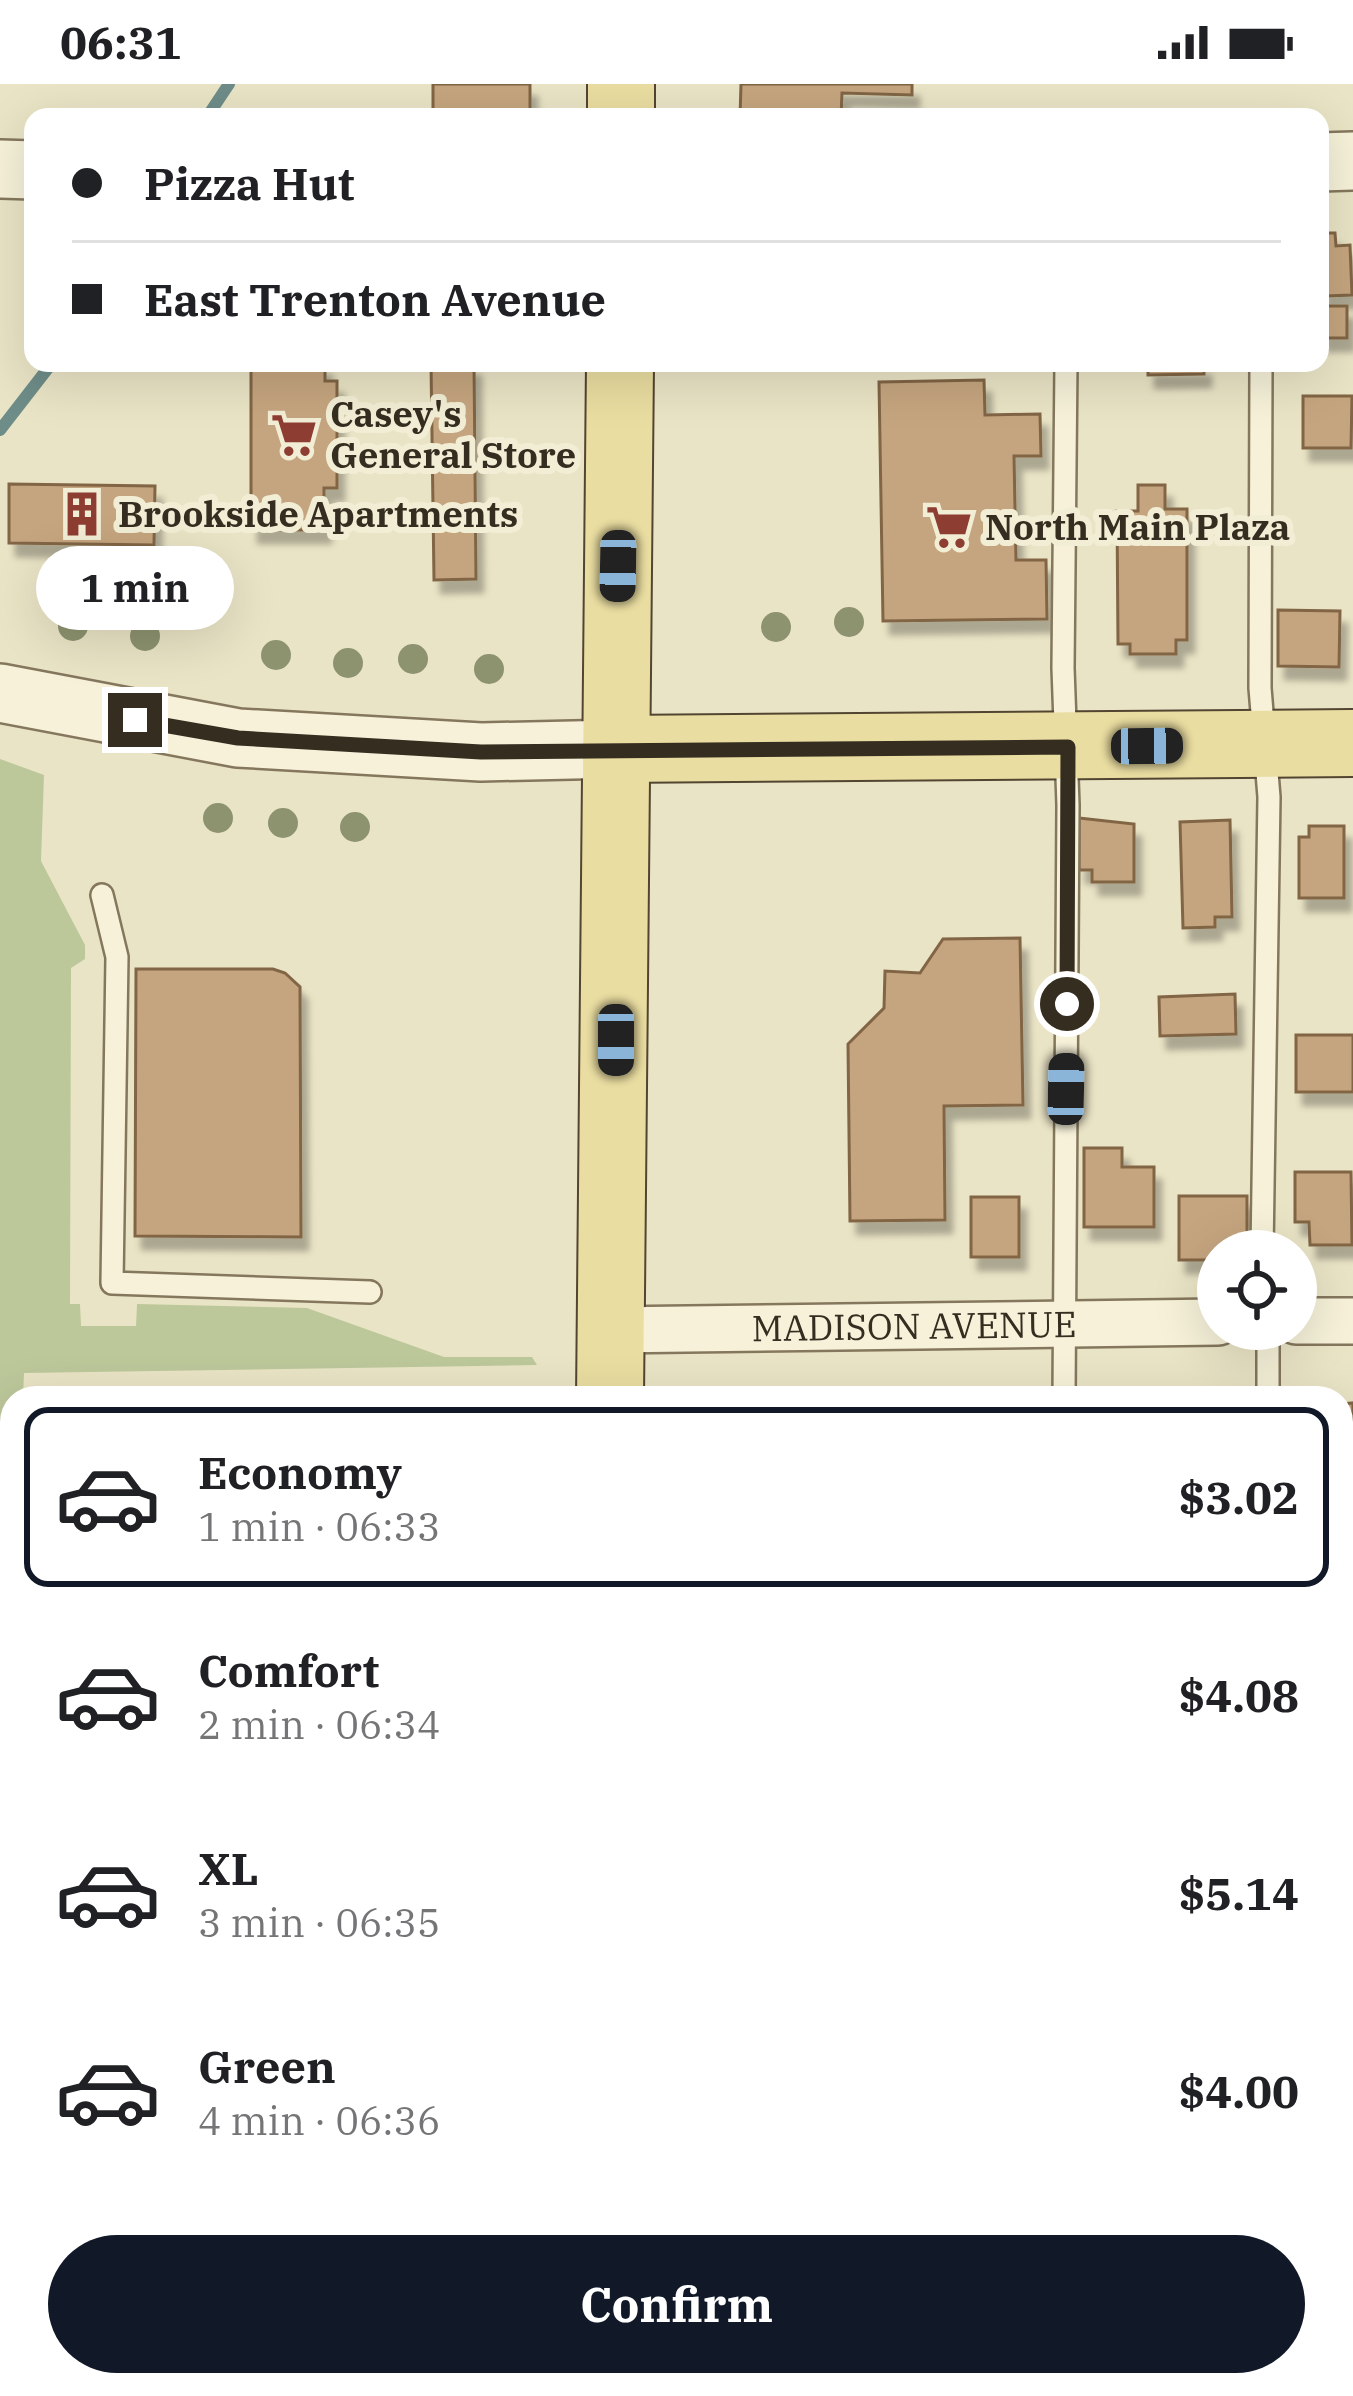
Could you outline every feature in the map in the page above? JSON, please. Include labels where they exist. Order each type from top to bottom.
[{"type":"main road","points":[[610,1386],[620,372]]},
{"type":"main road","points":[[616,748],[1353,743]]},
{"type":"street","points":[[0,693],[238,738],[481,752],[616,748]]},
{"type":"street","points":[[1317,1321],[1353,1321]]},
{"type":"street","name":"MADISON AVENUE","points":[[611,1330],[1197,1322]]},
{"type":"lane","points":[[1064,1386],[1066,372]]},
{"type":"lane","points":[[1261,372],[1260,688],[1269,797],[1262,1230]]},
{"type":"lane","points":[[102,895],[116,957],[112,1283],[370,1292]]},
{"type":"lane","points":[[1268,1350],[1268,1386]]},
{"type":"green space","points":[[0,759],[44,775],[41,861],[85,945],[85,959],[71,968],[70,1304],[80,1304],[81,1326],[136,1326],[137,1304],[307,1308],[444,1357],[532,1357],[537,1365],[24,1373],[23,1386],[0,1386]]},
{"type":"building","points":[[433,84],[530,84],[530,108],[433,108]]},
{"type":"building","points":[[741,84],[912,84],[912,95],[842,93],[841,108],[740,108]]},
{"type":"building","points":[[1329,233],[1335,233],[1336,246],[1350,245],[1352,295],[1329,296]]},
{"type":"building","points":[[1329,306],[1347,306],[1347,338],[1329,338]]},
{"type":"building","name":"Casey's General Store","points":[[251,372],[325,372],[325,381],[337,381],[337,488],[324,488],[324,530],[251,530]]},
{"type":"building","name":"Casey's General Store","points":[[431,372],[474,372],[476,579],[434,580]]},
{"type":"building","points":[[1148,372],[1204,372],[1204,374]]},
{"type":"building","name":"North Main Plaza","points":[[984,380],[985,415],[1040,414],[1041,456],[1014,456],[1016,560],[1046,560],[1047,619],[883,621],[879,382]]},
{"type":"building","points":[[1303,396],[1352,396],[1351,448],[1303,448]]},
{"type":"building","name":"Brookside Apartments","points":[[9,484],[155,486],[154,545],[9,543]]},
{"type":"building","points":[[1138,485],[1165,485],[1165,509],[1187,509],[1187,640],[1176,640],[1176,654],[1130,654],[1130,644],[1118,644],[1117,511],[1138,511]]},
{"type":"building","points":[[1278,610],[1340,611],[1339,667],[1278,666]]},
{"type":"building","points":[[1079,818],[1134,824],[1134,882],[1092,882],[1092,870],[1079,870]]},
{"type":"building","points":[[1230,820],[1232,917],[1215,917],[1215,927],[1183,928],[1180,822]]},
{"type":"building","points":[[1309,826],[1344,826],[1344,898],[1299,898],[1299,837],[1309,837]]},
{"type":"building","points":[[1020,938],[1023,1105],[944,1106],[945,1220],[850,1221],[848,1044],[884,1008],[885,971],[920,973],[943,939]]},
{"type":"building","points":[[136,969],[273,969],[300,987],[301,1237],[135,1236]]},
{"type":"building","points":[[1235,994],[1236,1034],[1160,1036],[1159,997]]},
{"type":"building","points":[[1296,1035],[1353,1035],[1353,1092],[1296,1092]]},
{"type":"building","points":[[1084,1148],[1122,1148],[1122,1167],[1154,1167],[1154,1227],[1084,1227]]},
{"type":"building","points":[[1295,1172],[1351,1172],[1352,1245],[1317,1245],[1317,1230],[1309,1230],[1309,1222],[1295,1222]]},
{"type":"building","points":[[1179,1196],[1247,1196],[1247,1230],[1197,1230],[1197,1260],[1179,1260]]},
{"type":"building","points":[[971,1197],[1019,1197],[1019,1257],[971,1257]]},
{"type":"waterway","points":[[213,108],[229,84]]},
{"type":"waterway","points":[[0,430],[45,372]]},
{"type":"place","name":"Casey's General Store","points":[[294,435]]},
{"type":"place","name":"Brookside Apartments","points":[[82,514]]},
{"type":"place","name":"North Main Plaza","points":[[949,527]]},
{"type":"route","points":[[135,720],[238,738],[481,752],[1068,747],[1067,1004]]}]
